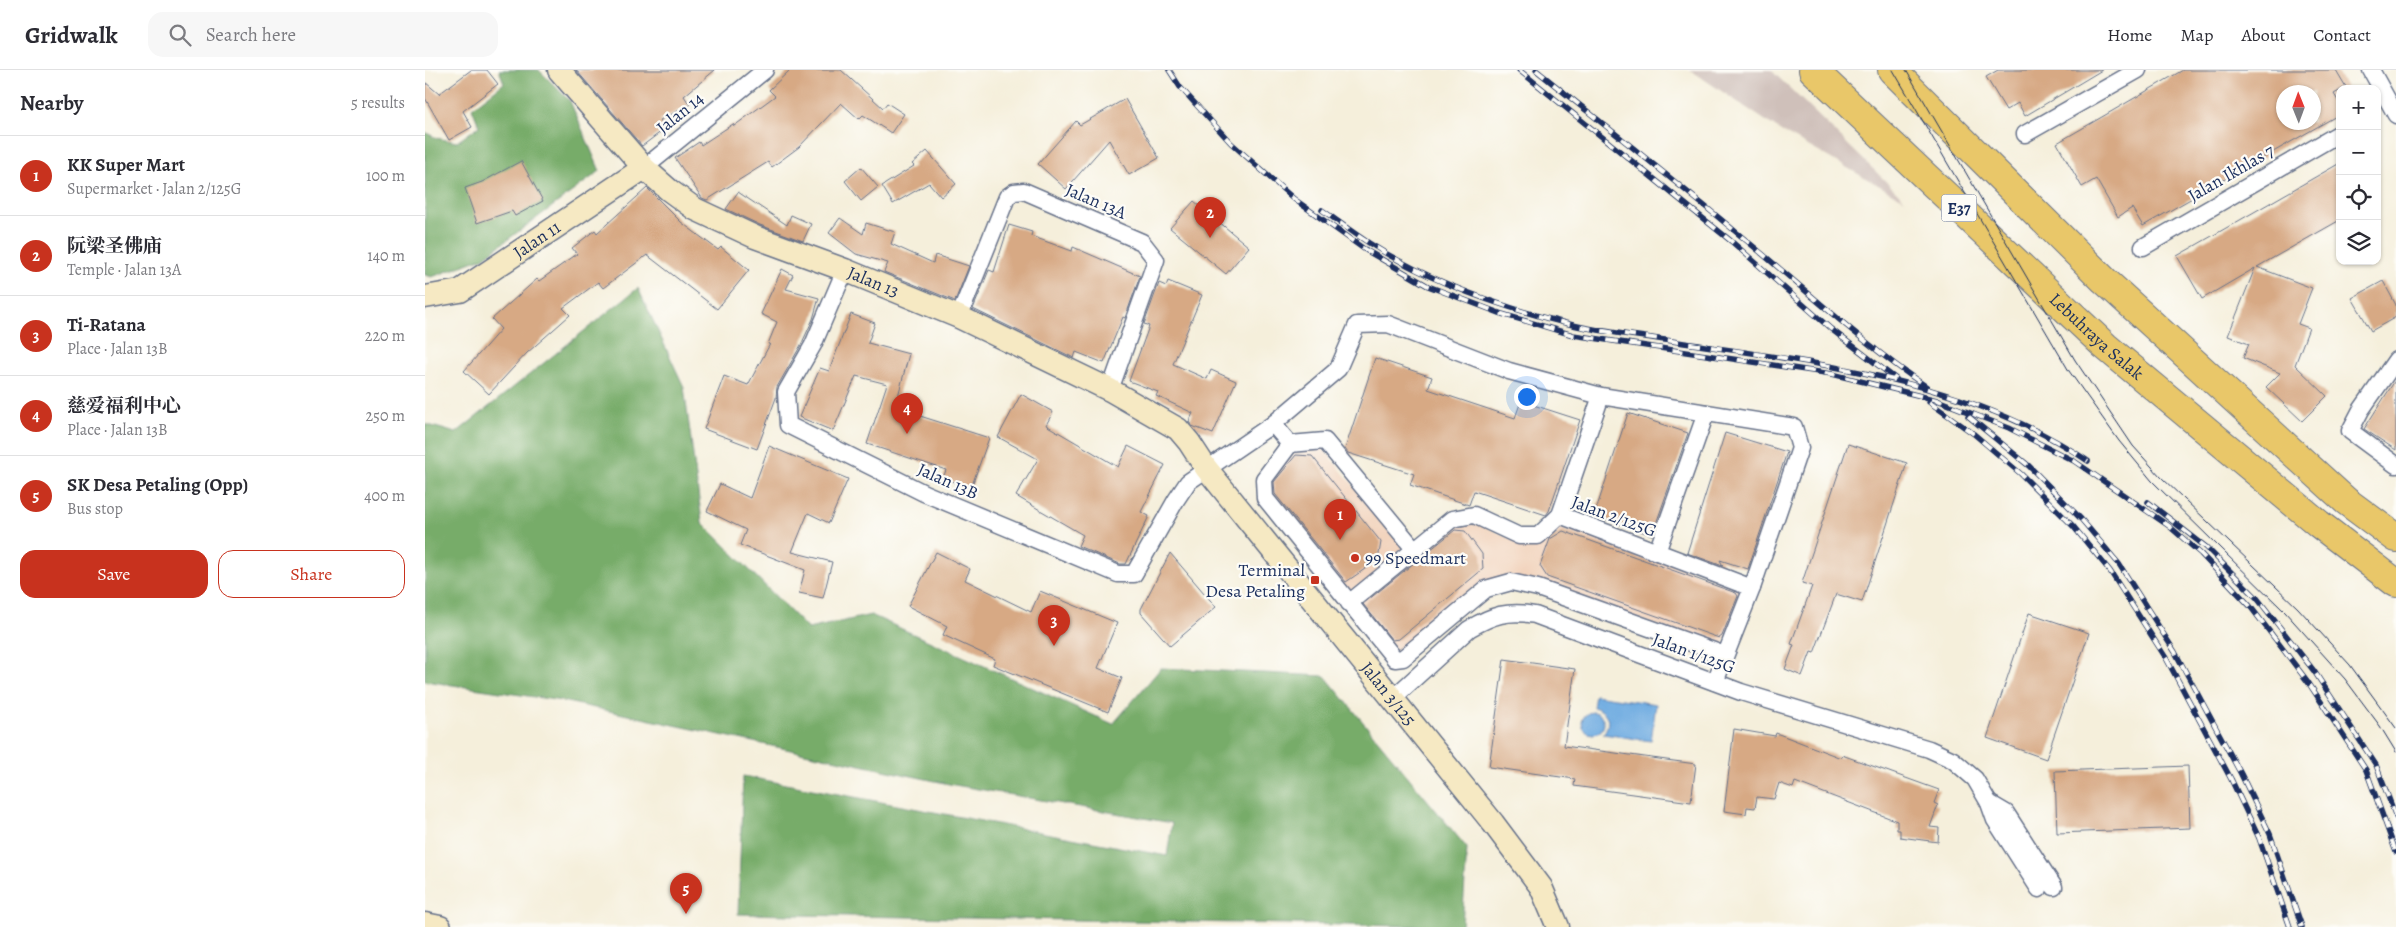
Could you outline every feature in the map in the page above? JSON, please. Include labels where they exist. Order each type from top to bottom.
[{"type":"highway","name":"Lebuhraya Salak","points":[[1813,70],[2105,346],[2319,524],[2396,583]]},
{"type":"highway","points":[[1892,70],[2111,286],[2346,501],[2396,538]]},
{"type":"street","name":"Jalan 13","points":[[559,70],[644,168],[689,204],[725,224],[845,270],[959,317],[1110,390],[1178,429],[1206,468]]},
{"type":"street","name":"Jalan 14","points":[[644,168],[765,70]]},
{"type":"street","points":[[2025,134],[2138,70]]},
{"type":"street","points":[[2371,70],[2388,110]]},
{"type":"street","name":"Jalan Ikhlas 7","points":[[2143,247],[2336,135]]},
{"type":"street","name":"Jalan 11","points":[[425,297],[446,295],[460,291],[644,168]]},
{"type":"street","name":"Jalan 13A","points":[[959,317],[1007,197],[1015,192],[1024,192],[1142,242],[1156,260],[1110,390]]},
{"type":"street","name":"Jalan 13B","points":[[845,270],[813,345],[786,392],[788,425],[924,493],[1118,574],[1134,574],[1176,500],[1189,482],[1206,468]]},
{"type":"street","points":[[1206,468],[1273,424],[1338,369],[1357,325],[1388,324],[1509,371],[1601,396],[1794,427],[1800,448],[1752,588],[1715,682]]},
{"type":"street","points":[[2396,360],[2361,410],[2350,431],[2396,466]]},
{"type":"street","points":[[1560,515],[1601,396]]},
{"type":"street","points":[[1657,552],[1706,413]]},
{"type":"street","points":[[1273,424],[1290,444]]},
{"type":"street","points":[[1415,550],[1325,441],[1290,444],[1264,479],[1265,498],[1395,659],[1403,658],[1485,589],[1511,582],[1538,588],[1725,655]]},
{"type":"street","name":"Jalan 3/125","points":[[1206,468],[1493,822],[1541,887],[1558,927]]},
{"type":"street","name":"Jalan 2/125G","points":[[1349,603],[1453,519],[1474,515],[1519,536],[1538,536],[1560,515],[1752,588]]},
{"type":"street","name":"Jalan 1/125G","points":[[1392,699],[1469,629],[1498,615],[1516,611],[1535,615],[1715,682],[1929,749],[1944,756],[1962,767],[1975,780],[1989,803],[1995,820],[2043,883]]},
{"type":"street","points":[[425,924],[440,927]]},
{"type":"shaded area","points":[[1690,70],[1771,70],[1905,200],[1781,131]]},
{"type":"shaded area","points":[[1323,448],[1411,556],[1453,523],[1474,521],[1518,542],[1561,522],[1743,591],[1722,647],[1511,577],[1398,655],[1268,497],[1267,480],[1289,450]]},
{"type":"green space","points":[[499,70],[539,70],[570,101],[600,171],[483,258],[432,277],[425,275],[425,132],[436,138],[457,142],[479,126],[472,108],[504,83]]},
{"type":"green space","points":[[638,288],[684,387],[702,522],[808,629],[871,615],[1113,724],[1161,668],[1325,676],[1467,848],[1462,927],[738,914],[743,776],[1167,856],[1172,823],[949,784],[562,701],[425,681],[425,424],[456,433]]},
{"type":"water","points":[[1595,695],[1656,704],[1651,741],[1603,734],[1608,721],[1602,711],[1593,707]]},
{"type":"water","points":[[1593,712],[1601,715],[1604,723],[1601,731],[1593,734],[1585,731],[1582,723],[1585,715]]},
{"type":"building","points":[[471,70],[487,70],[498,84],[463,111],[472,127],[449,140],[425,98],[425,82],[439,94]]},
{"type":"building","points":[[576,70],[715,70],[684,96],[690,105],[660,120],[666,128],[642,146]]},
{"type":"building","points":[[790,70],[841,70],[883,108],[887,103],[904,114],[891,133],[863,115],[859,119],[841,103],[799,147],[772,167],[768,162],[707,200],[702,198],[675,158],[699,142],[701,145],[733,124],[734,126],[775,96],[769,90]]},
{"type":"building","points":[[1998,70],[2102,70],[2025,116],[2018,103],[2006,110],[1986,77]]},
{"type":"building","points":[[2183,70],[2336,70],[2345,85],[2336,85],[2336,93],[2334,94],[2336,97],[2336,116],[2321,125],[2321,85],[2276,85],[2276,130],[2312,130],[2143,226],[2132,208],[2118,217],[2096,179],[2082,187],[2057,143]]},
{"type":"building","points":[[1125,99],[1159,158],[1129,175],[1109,140],[1066,189],[1038,164],[1076,121],[1080,125]]},
{"type":"building","points":[[927,151],[956,184],[941,197],[929,183],[893,204],[882,186],[914,166],[912,164]]},
{"type":"building","points":[[521,161],[543,201],[515,216],[512,211],[477,223],[465,188],[482,182]]},
{"type":"building","points":[[2336,165],[2336,222],[2257,267],[2312,288],[2298,324],[2309,328],[2295,365],[2327,396],[2302,421],[2266,387],[2280,373],[2243,358],[2249,344],[2228,336],[2255,268],[2202,299],[2177,256]]},
{"type":"building","points":[[861,167],[878,187],[861,201],[845,181]]},
{"type":"building","points":[[647,188],[681,222],[718,250],[721,247],[749,270],[717,309],[647,255],[603,288],[598,282],[563,308],[570,315],[527,353],[489,394],[464,371],[501,329],[492,319],[537,279],[539,281],[577,254],[572,248],[595,230],[597,233]]},
{"type":"building","points":[[738,192],[787,225],[791,215],[811,224],[803,241],[760,225],[726,209]]},
{"type":"building","points":[[1194,201],[1249,247],[1226,274],[1170,228]]},
{"type":"building","points":[[840,218],[863,234],[866,223],[895,232],[891,244],[933,263],[935,255],[969,266],[955,301],[884,272],[888,263],[856,254],[829,233]]},
{"type":"building","points":[[1009,225],[1032,232],[1031,236],[1072,251],[1073,247],[1140,276],[1125,318],[1123,317],[1104,363],[1076,352],[1074,358],[973,309],[989,270],[994,272]]},
{"type":"building","points":[[782,269],[793,275],[786,289],[819,298],[813,319],[801,345],[777,387],[776,398],[757,449],[704,429],[724,376],[748,385],[770,344],[768,344],[777,322],[761,314]]},
{"type":"building","points":[[1168,281],[1202,295],[1173,364],[1207,379],[1211,370],[1236,381],[1213,434],[1192,426],[1189,422],[1193,413],[1156,396],[1158,392],[1129,381],[1149,326],[1144,324],[1159,283],[1166,286]]},
{"type":"building","points":[[2383,281],[2396,305],[2396,317],[2371,331],[2352,298]]},
{"type":"building","points":[[851,314],[875,323],[868,343],[909,354],[895,408],[989,438],[971,488],[943,478],[946,470],[867,444],[887,384],[856,376],[833,431],[799,417],[820,368],[829,371]]},
{"type":"building","points":[[1375,358],[1432,377],[1428,389],[1515,418],[1521,401],[1580,420],[1546,515],[1474,491],[1469,505],[1410,485],[1414,474],[1348,453],[1345,449]]},
{"type":"building","points":[[2396,379],[2396,450],[2364,429]]},
{"type":"building","points":[[1021,394],[1053,412],[1046,425],[1118,467],[1128,446],[1165,465],[1141,512],[1149,516],[1126,564],[1120,564],[1078,546],[1083,535],[1016,496],[1038,459],[998,437]]},
{"type":"building","points":[[1628,413],[1688,433],[1652,535],[1594,516]]},
{"type":"building","points":[[1725,433],[1787,452],[1748,569],[1720,560],[1723,566],[1687,553]]},
{"type":"building","points":[[1848,444],[1907,463],[1862,602],[1836,594],[1814,653],[1811,652],[1802,676],[1785,669],[1794,645],[1791,644],[1812,586],[1802,583]]},
{"type":"building","points":[[769,446],[848,479],[829,523],[808,513],[792,552],[832,562],[823,598],[799,593],[805,570],[740,545],[746,530],[707,511],[720,484],[750,498]]},
{"type":"building","points":[[1296,455],[1312,456],[1381,542],[1378,560],[1346,582],[1275,494],[1274,482]]},
{"type":"building","points":[[1455,530],[1465,531],[1482,554],[1483,569],[1399,639],[1392,640],[1363,604]]},
{"type":"building","points":[[1563,531],[1736,593],[1738,596],[1722,636],[1719,638],[1547,577],[1540,566],[1550,539]]},
{"type":"building","points":[[936,552],[970,569],[965,580],[1031,612],[1040,591],[1117,623],[1098,668],[1122,678],[1108,712],[993,665],[995,659],[943,635],[947,626],[908,606]]},
{"type":"building","points":[[1170,553],[1216,607],[1170,646],[1141,613],[1141,609]]},
{"type":"building","points":[[2029,613],[2089,633],[2046,759],[1987,738]]},
{"type":"building","points":[[1504,659],[1575,669],[1564,746],[1696,764],[1691,802],[1574,786],[1575,779],[1489,767]]},
{"type":"building","points":[[1734,729],[1775,736],[1776,733],[1841,758],[1842,755],[1939,790],[1934,803],[1938,805],[1930,827],[1939,828],[1938,842],[1900,837],[1900,830],[1897,830],[1897,821],[1795,782],[1793,788],[1779,783],[1774,799],[1757,797],[1755,808],[1747,807],[1746,814],[1724,811]]},
{"type":"building","points":[[2188,766],[2190,828],[2057,833],[2055,771]]},
{"type":"tram line","points":[[1893,70],[2069,371],[2119,441],[2152,481],[2285,612],[2345,679],[2380,726],[2396,752]]},
{"type":"tram line","points":[[1906,70],[2075,360],[2133,446],[2161,477],[2298,608],[2350,665],[2396,728]]},
{"type":"railway","points":[[1169,70],[1180,87],[1231,143],[1294,199],[1364,249],[1428,286],[1502,314],[1573,335],[1832,374],[1937,400],[2009,428],[2074,461],[2169,526],[2201,554],[2250,606],[2308,682],[2366,770],[2396,852]]},
{"type":"railway","points":[[1519,70],[1731,241],[1831,329],[1896,379]]},
{"type":"railway","points":[[1536,70],[1711,211],[1877,351],[1927,387]]},
{"type":"railway","points":[[1322,210],[1392,257],[1442,282],[1494,302],[1586,328],[1784,358],[1890,379],[1942,393],[1993,411],[2042,433],[2088,461]]},
{"type":"railway","points":[[1929,402],[1974,434],[2021,474],[2073,526],[2110,571],[2166,658],[2231,779],[2259,838],[2290,927]]},
{"type":"railway","points":[[1968,416],[2029,466],[2081,519],[2119,564],[2175,652],[2241,774],[2270,834],[2302,927]]},
{"type":"railway","points":[[2148,502],[2206,547],[2257,598],[2314,671],[2376,765],[2396,817]]},
{"type":"place","name":"阮梁圣佛庙","points":[[1210,238]]},
{"type":"place","name":"慈爱福利中心","points":[[907,434]]},
{"type":"place","name":"KK Super Mart","points":[[1340,540]]},
{"type":"place","name":"99 Speedmart","points":[[1355,558]]},
{"type":"place","name":"Terminal Desa Petaling","points":[[1315,580]]},
{"type":"place","name":"Ti-Ratana","points":[[1054,646]]},
{"type":"place","name":"SK Desa Petaling (Opp)","points":[[686,914]]}]
